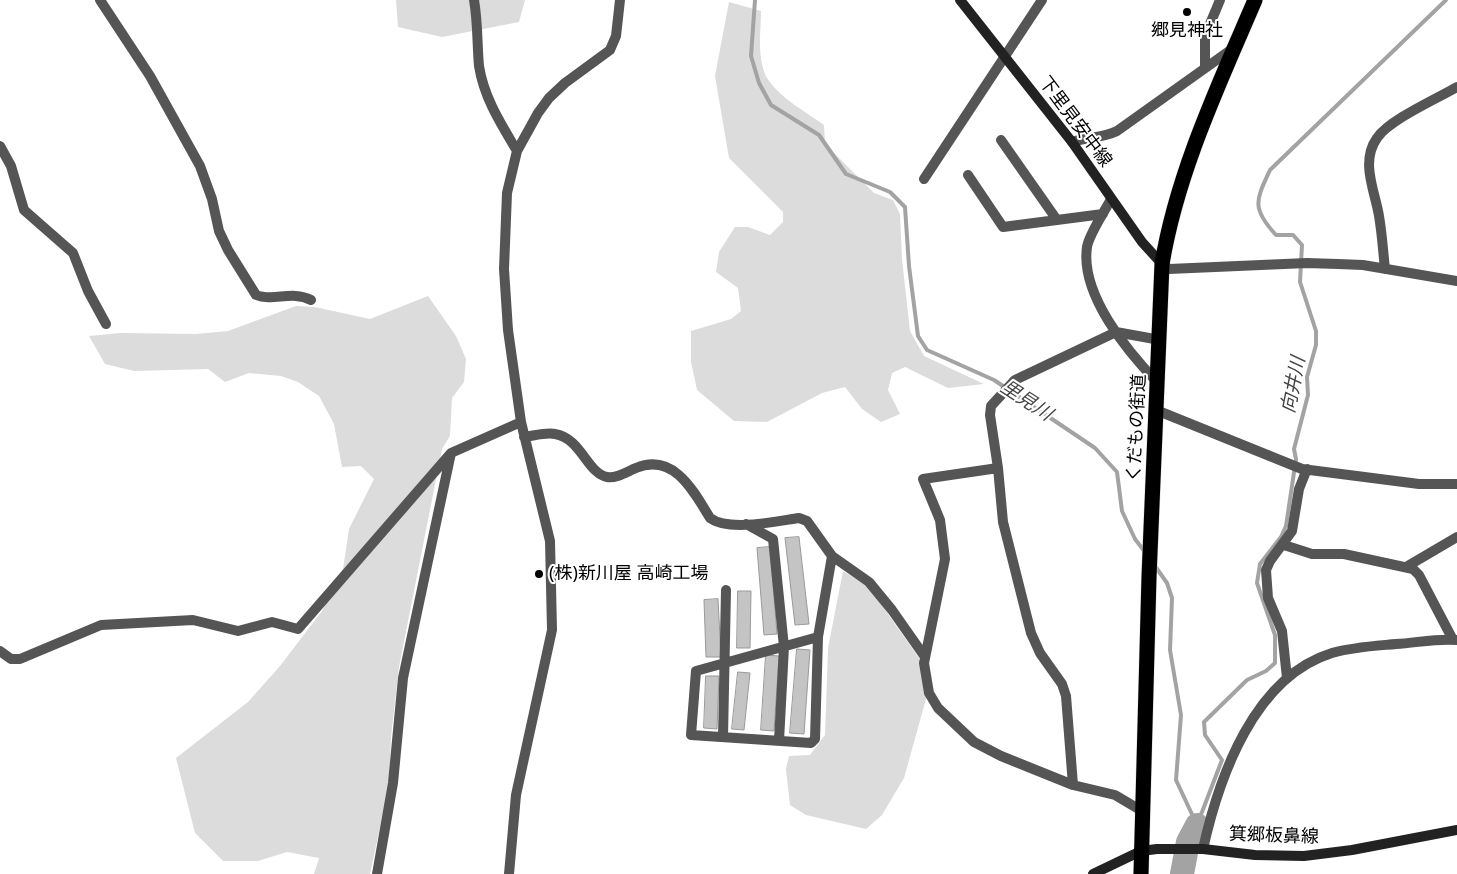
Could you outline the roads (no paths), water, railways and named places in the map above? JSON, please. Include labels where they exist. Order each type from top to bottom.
[{"type":"highway","name":"くだもの街道","points":[[1141,874],[1149,577],[1162,264],[1166,237],[1182,182],[1255,0]]},
{"type":"main road","name":"下里見安中線","points":[[960,0],[1072,142],[1142,242],[1162,264]]},
{"type":"main road","name":"箕郷板鼻線","points":[[1093,874],[1142,850],[1181,848],[1255,855],[1304,856],[1352,850],[1457,830]]},
{"type":"street","points":[[100,0],[150,76],[200,166],[212,199],[219,231],[228,250],[256,295],[263,298],[302,296],[311,300]]},
{"type":"street","points":[[474,0],[479,28],[479,66],[487,97],[517,151]]},
{"type":"street","points":[[509,874],[516,795],[552,630],[550,541],[521,422],[508,330],[504,269],[507,193],[517,151],[538,113],[549,98],[610,50],[614,43],[620,0]]},
{"type":"street","points":[[924,179],[1042,0]]},
{"type":"street","points":[[1205,68],[1205,36],[1220,0]]},
{"type":"street","points":[[1072,142],[1086,137],[1107,136],[1117,131],[1235,47]]},
{"type":"street","points":[[1385,269],[1379,214],[1371,185],[1369,161],[1376,138],[1389,125],[1457,87]]},
{"type":"street","points":[[1001,140],[1057,220]]},
{"type":"street","points":[[0,146],[11,166],[24,210],[73,253],[88,291],[106,324]]},
{"type":"street","points":[[968,175],[1003,227],[1103,214]]},
{"type":"street","points":[[1111,199],[1087,245],[1086,272],[1091,286],[1116,332],[1137,362],[1158,383]]},
{"type":"street","points":[[1162,264],[1169,268],[1307,263],[1363,265],[1457,281]]},
{"type":"street","points":[[1073,785],[1066,696],[1062,684],[1040,653],[1031,633],[1003,522],[998,468],[990,415],[991,406],[1015,380],[1116,332],[1160,340]]},
{"type":"street","points":[[1156,410],[1307,469],[1419,484],[1457,484]]},
{"type":"street","points":[[0,651],[11,659],[20,659],[101,624],[193,620],[238,631],[272,622],[298,629],[451,453],[521,422]]},
{"type":"street","points":[[524,437],[555,434],[573,442],[598,473],[607,477],[614,477],[639,466],[665,466],[688,482],[710,518],[722,523],[746,524],[799,518],[807,520],[832,556],[869,582],[892,610],[925,657]]},
{"type":"street","points":[[377,874],[393,782],[403,678],[451,453]]},
{"type":"street","points":[[998,468],[923,479],[938,513],[945,559],[925,657],[925,680],[929,694],[938,708],[974,742],[1001,756],[1073,785],[1115,795],[1142,811]]},
{"type":"street","points":[[1287,678],[1282,631],[1268,598],[1266,570],[1270,560],[1284,545],[1292,531],[1299,489],[1307,469]]},
{"type":"street","points":[[746,524],[773,539],[784,647],[779,741]]},
{"type":"street","points":[[1406,567],[1457,537]]},
{"type":"street","points":[[1201,849],[1227,769],[1244,734],[1273,692],[1287,678],[1308,664],[1330,654],[1358,647],[1455,640],[1419,575],[1413,569],[1344,554],[1312,554],[1284,545]]},
{"type":"street","points":[[818,637],[696,671],[691,735],[811,743],[815,739],[818,637],[832,556]]},
{"type":"street","points":[[723,737],[726,590]]},
{"type":"waterway","name":"里見川","points":[[755,0],[751,56],[759,83],[771,105],[819,135],[846,174],[890,192],[905,207],[909,266],[918,336],[927,350],[994,380],[1095,448],[1117,472],[1122,511],[1135,539],[1145,552]]},
{"type":"waterway","name":"向井川","points":[[1197,825],[1222,760],[1205,735],[1204,722],[1247,680],[1266,671],[1275,663],[1275,635],[1257,583],[1260,564],[1281,537],[1286,526],[1296,459],[1294,449],[1308,395],[1307,377],[1316,345],[1316,331],[1300,282],[1302,245],[1293,235],[1276,235],[1268,226],[1259,210],[1259,197],[1270,170],[1446,0]]},
{"type":"waterway","name":"里見川","points":[[1155,566],[1167,583],[1172,598],[1170,650],[1181,715],[1176,780],[1197,825]]},
{"type":"waterway","name":"里見川","points":[[1182,874],[1188,842],[1197,825]]},
{"type":"place","name":"郷見神社","points":[[1187,12]]},
{"type":"place","name":"(株)新川屋 高崎工場","points":[[539,574]]}]
